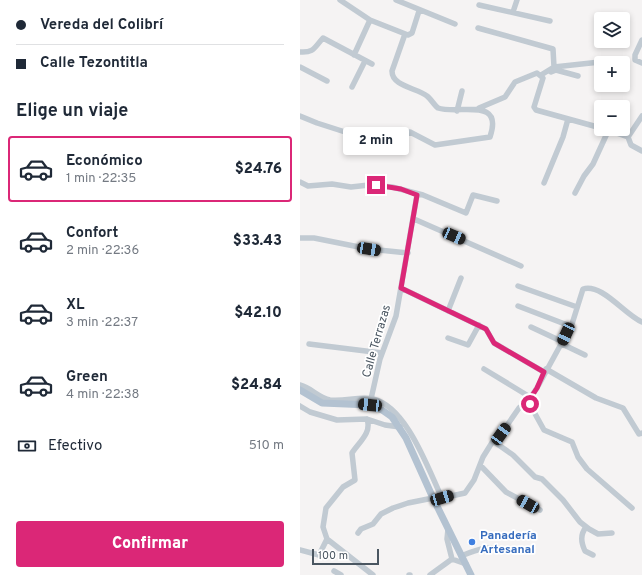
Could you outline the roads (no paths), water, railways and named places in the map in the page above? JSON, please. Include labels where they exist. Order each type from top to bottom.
[{"type":"main road","points":[[300,390],[322,403],[361,404],[376,407],[392,417],[400,427],[419,463],[433,498],[471,575]]},
{"type":"street","points":[[340,0],[370,20],[405,34],[412,33],[419,11]]},
{"type":"street","points":[[396,0],[414,7],[419,11],[455,24]]},
{"type":"street","points":[[513,12],[517,0]]},
{"type":"street","points":[[479,5],[550,21]]},
{"type":"street","points":[[354,55],[370,20]]},
{"type":"street","points":[[478,28],[551,47],[554,51],[554,67]]},
{"type":"street","points":[[300,116],[317,124],[377,141],[410,132],[435,145],[490,136],[492,115],[484,110],[438,108],[422,92],[408,88],[393,77],[392,70],[405,34]]},
{"type":"street","points":[[300,52],[308,53],[323,38],[372,64]]},
{"type":"street","points":[[642,40],[635,55],[635,60],[642,64]]},
{"type":"street","points":[[352,87],[365,61]]},
{"type":"street","points":[[594,63],[554,67],[542,76],[534,107],[536,110],[594,126]]},
{"type":"street","points":[[300,67],[327,81]]},
{"type":"street","points":[[477,110],[505,97],[512,85],[533,73],[542,76],[556,70],[578,76]]},
{"type":"street","points":[[457,110],[462,91]]},
{"type":"street","points":[[642,116],[628,137],[631,145],[642,151]]},
{"type":"street","points":[[544,183],[563,137],[568,119]]},
{"type":"street","points":[[575,193],[584,176],[593,164],[605,136]]},
{"type":"street","points":[[300,182],[308,186],[332,184],[351,187],[376,185],[401,189],[417,195],[423,195],[466,213],[474,195],[497,201]]},
{"type":"street","name":"Calle Terrazas","points":[[372,399],[382,353],[396,316],[417,195]]},
{"type":"street","points":[[414,219],[521,266]]},
{"type":"street","points":[[300,238],[314,238],[369,249],[408,253]]},
{"type":"street","points":[[448,310],[461,278]]},
{"type":"street","points":[[518,286],[577,307]]},
{"type":"street","points":[[401,288],[479,325],[489,331],[494,343],[596,398],[623,408],[635,429],[639,434],[642,433]]},
{"type":"street","points":[[358,534],[361,529],[373,524],[381,514],[393,508],[433,498],[442,498],[465,493],[474,480],[493,441],[501,434],[519,408],[529,399],[537,388],[545,370],[562,343],[570,326],[583,289],[587,288],[602,292],[634,319],[642,322]]},
{"type":"street","points":[[518,306],[570,326]]},
{"type":"street","points":[[448,338],[468,345],[479,325]]},
{"type":"street","points":[[531,327],[585,355]]},
{"type":"street","points":[[309,344],[382,353]]},
{"type":"street","points":[[484,369],[529,399],[544,430],[572,442],[578,457],[587,469],[632,508]]},
{"type":"street","points":[[300,385],[330,400],[372,399],[381,402],[390,408],[410,432],[442,498]]},
{"type":"street","points":[[300,406],[310,412],[337,420],[367,419],[385,425],[400,427]]},
{"type":"street","points":[[367,419],[369,427],[368,431],[351,454],[356,478],[343,487],[326,508],[323,527],[327,539],[373,575]]},
{"type":"street","points":[[493,441],[513,455],[535,477],[542,479],[564,500],[586,526],[598,534],[612,534]]},
{"type":"street","points":[[480,465],[506,492],[540,510]]},
{"type":"street","points":[[586,526],[581,535],[582,543],[585,551],[593,555]]},
{"type":"street","points":[[448,529],[447,539],[452,560]]},
{"type":"street","points":[[300,550],[319,554],[327,539]]},
{"type":"street","points":[[461,556],[490,547],[506,550]]},
{"type":"street","points":[[452,560],[466,564]]},
{"type":"street","points":[[430,575],[452,560]]},
{"type":"street","points":[[334,571],[341,575]]},
{"type":"place","name":"Panadería Artesanal","points":[[472,542]]}]
